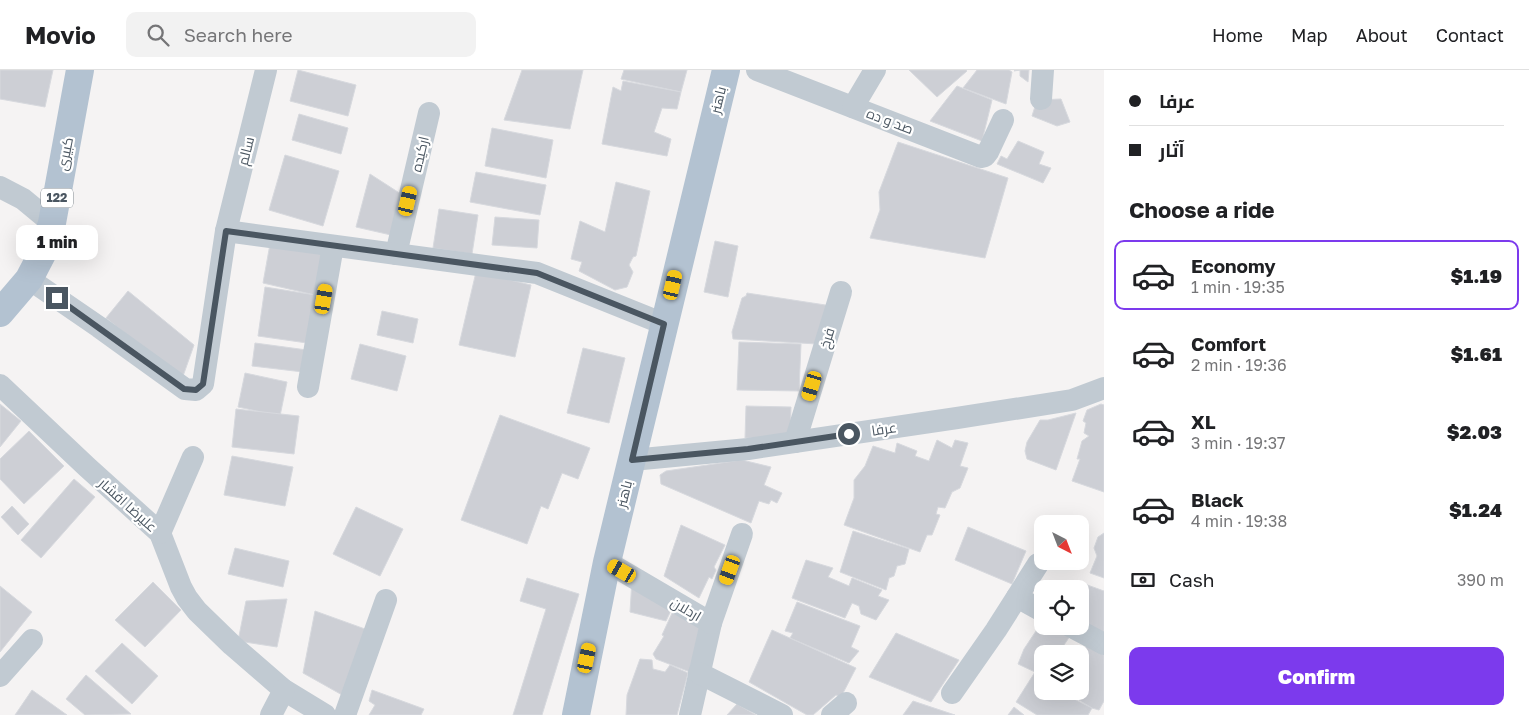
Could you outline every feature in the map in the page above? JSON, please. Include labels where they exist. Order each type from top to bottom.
[{"type":"main road","name":"کبیری","points":[[0,313],[29,279],[43,252],[52,223],[80,70]]},
{"type":"main road","name":"باهنر","points":[[576,715],[607,562],[726,70]]},
{"type":"street","name":"سالم","points":[[29,279],[184,389],[196,390],[203,384],[226,231],[266,70]]},
{"type":"street","name":"صد و ده","points":[[758,70],[981,157],[985,156],[988,152],[1003,120]]},
{"type":"street","points":[[853,107],[875,70]]},
{"type":"street","points":[[1041,99],[1043,70]]},
{"type":"street","name":"ارکیده","points":[[396,254],[430,113]]},
{"type":"street","points":[[0,187],[23,199],[52,223]]},
{"type":"street","points":[[226,231],[537,273],[664,324]]},
{"type":"street","points":[[308,388],[333,246]]},
{"type":"street","name":"فرخ","points":[[795,442],[841,292]]},
{"type":"street","name":"علیرضا افشار","points":[[0,385],[160,533],[181,587],[197,611],[232,645],[284,690],[325,715]]},
{"type":"street","name":"عرفا","points":[[632,460],[748,449],[1072,400],[1104,388]]},
{"type":"street","points":[[160,533],[193,457]]},
{"type":"street","points":[[711,623],[742,534]]},
{"type":"street","name":"اردلان","points":[[607,562],[711,623],[690,715]]},
{"type":"street","points":[[952,692],[1034,570]]},
{"type":"street","points":[[1017,597],[1034,607]]},
{"type":"street","points":[[345,715],[386,600]]},
{"type":"street","points":[[1087,635],[1104,644]]},
{"type":"street","points":[[0,676],[32,640]]},
{"type":"street","points":[[699,672],[782,715]]},
{"type":"street","points":[[271,715],[284,690]]},
{"type":"building","points":[[0,70],[53,70],[45,107],[0,99]]},
{"type":"building","points":[[298,70],[356,85],[348,116],[290,101]]},
{"type":"building","points":[[522,70],[583,70],[570,129],[504,120]]},
{"type":"building","points":[[624,70],[687,70],[681,92],[621,79]]},
{"type":"building","points":[[909,70],[966,70],[967,71],[937,97]]},
{"type":"building","points":[[977,70],[1009,70],[1012,72],[1006,104],[963,88]]},
{"type":"building","points":[[1020,70],[1029,70],[1028,82],[1020,76]]},
{"type":"building","points":[[623,81],[681,92],[677,109],[662,108],[654,132],[671,139],[667,156],[602,144],[613,87],[621,91]]},
{"type":"building","points":[[957,86],[992,100],[982,141],[930,121]]},
{"type":"building","points":[[1061,99],[1070,122],[1057,126],[1032,116],[1037,100]]},
{"type":"building","points":[[299,114],[348,128],[341,154],[292,140]]},
{"type":"building","points":[[492,128],[553,140],[546,178],[485,166]]},
{"type":"building","points":[[1018,141],[1044,152],[1039,164],[1051,168],[1043,183],[997,164],[1001,156],[1007,159]]},
{"type":"building","points":[[898,142],[1008,178],[985,258],[870,238],[880,210],[879,192]]},
{"type":"building","points":[[285,155],[339,171],[323,226],[269,210]]},
{"type":"building","points":[[476,172],[546,185],[540,215],[470,202]]},
{"type":"building","points":[[370,174],[401,194],[391,235],[356,227]]},
{"type":"building","points":[[616,182],[650,191],[636,256],[633,257],[629,265],[633,272],[627,287],[615,290],[579,271],[582,262],[571,259],[580,221],[605,232]]},
{"type":"building","points":[[439,209],[478,215],[472,254],[433,248]]},
{"type":"building","points":[[495,217],[539,220],[537,248],[492,245]]},
{"type":"building","points":[[715,241],[738,246],[728,297],[704,292]]},
{"type":"building","points":[[270,244],[325,254],[315,295],[263,283]]},
{"type":"building","points":[[476,272],[531,285],[515,357],[459,345]]},
{"type":"building","points":[[265,287],[315,295],[307,343],[258,336]]},
{"type":"building","points":[[128,291],[194,345],[182,379],[106,318]]},
{"type":"building","points":[[747,293],[832,306],[817,344],[733,339],[732,332],[742,298]]},
{"type":"building","points":[[382,311],[418,319],[413,343],[377,335]]},
{"type":"building","points":[[739,342],[801,344],[799,391],[737,390]]},
{"type":"building","points":[[255,343],[307,350],[303,372],[252,366]]},
{"type":"building","points":[[360,344],[406,356],[397,391],[351,379]]},
{"type":"building","points":[[583,348],[625,358],[609,423],[567,413]]},
{"type":"building","points":[[245,373],[287,382],[280,416],[238,407]]},
{"type":"building","points":[[0,404],[21,421],[0,447]]},
{"type":"building","points":[[1101,404],[1104,405],[1104,492],[1072,481],[1080,459],[1077,459],[1082,441],[1089,436],[1084,433],[1086,423],[1083,421],[1087,410]]},
{"type":"building","points":[[746,406],[791,407],[790,439],[745,438]]},
{"type":"building","points":[[236,409],[299,416],[294,454],[232,447]]},
{"type":"building","points":[[1076,413],[1056,470],[1027,459],[1025,451],[1027,442],[1040,420],[1048,420]]},
{"type":"building","points":[[500,415],[590,448],[578,479],[562,473],[548,509],[541,506],[527,544],[461,520]]},
{"type":"building","points":[[29,431],[64,466],[24,504],[0,479],[0,459]]},
{"type":"building","points":[[937,440],[952,448],[955,440],[968,443],[960,466],[968,468],[960,488],[952,492],[945,508],[938,507],[936,514],[940,515],[932,535],[927,535],[920,552],[844,525],[854,498],[854,480],[865,466],[873,446],[895,453],[897,443],[917,451],[915,456],[929,461]]},
{"type":"building","points":[[232,456],[293,467],[285,506],[224,495]]},
{"type":"building","points":[[742,460],[771,467],[764,485],[782,493],[777,503],[771,500],[769,504],[759,501],[751,523],[661,484],[660,475],[666,471]]},
{"type":"building","points":[[74,479],[95,497],[41,558],[21,540]]},
{"type":"building","points":[[12,506],[29,524],[18,535],[1,517]]},
{"type":"building","points":[[356,507],[403,529],[380,576],[333,554]]},
{"type":"building","points":[[681,525],[725,545],[714,567],[716,570],[712,579],[709,577],[699,598],[664,576]]},
{"type":"building","points":[[968,527],[1026,551],[1012,584],[955,560]]},
{"type":"building","points":[[853,531],[909,549],[905,564],[897,566],[894,576],[889,578],[886,590],[840,572]]},
{"type":"building","points":[[1104,533],[1104,578],[1090,573],[1097,556],[1094,548],[1098,537]]},
{"type":"building","points":[[235,548],[289,561],[283,587],[228,574]]},
{"type":"building","points":[[806,560],[833,568],[828,577],[849,586],[852,578],[882,590],[878,596],[889,600],[876,620],[861,614],[859,606],[852,603],[845,618],[792,598]]},
{"type":"building","points":[[527,578],[579,594],[542,715],[513,715],[546,609],[520,601]]},
{"type":"building","points":[[632,580],[674,604],[666,621],[630,612]]},
{"type":"building","points":[[153,582],[181,610],[145,647],[115,620]]},
{"type":"building","points":[[0,586],[32,612],[0,652]]},
{"type":"building","points":[[1089,586],[1104,591],[1104,633],[1089,625]]},
{"type":"building","points":[[287,599],[277,647],[238,641],[246,601]]},
{"type":"building","points":[[797,602],[860,626],[851,647],[859,651],[849,663],[790,638],[793,633],[785,631]]},
{"type":"building","points":[[674,609],[700,626],[690,672],[656,659],[653,654],[664,636],[662,635]]},
{"type":"building","points":[[315,611],[365,629],[344,696],[303,673]]},
{"type":"building","points":[[772,630],[856,668],[841,697],[836,695],[813,715],[807,715],[749,682]]},
{"type":"building","points":[[896,633],[959,660],[931,702],[869,677]]},
{"type":"building","points":[[1034,634],[1070,636],[1064,645],[1034,645],[1034,672],[1018,664],[1024,649]]},
{"type":"building","points":[[122,643],[158,676],[132,704],[95,671]]},
{"type":"building","points":[[1089,646],[1104,655],[1104,701],[1099,710],[1079,700],[1089,700]]},
{"type":"building","points":[[640,659],[652,660],[653,669],[665,672],[670,665],[688,673],[677,715],[626,715],[627,695]]},
{"type":"building","points":[[1034,674],[1034,700],[1076,700],[1092,708],[1088,715],[1037,715],[1016,702]]},
{"type":"building","points":[[86,675],[131,714],[85,715],[66,699]]},
{"type":"building","points":[[32,690],[67,715],[15,715]]},
{"type":"building","points":[[372,690],[424,709],[421,715],[369,715],[375,705],[369,701]]},
{"type":"building","points":[[913,701],[955,715],[903,715]]},
{"type":"building","points":[[737,704],[756,715],[727,715]]},
{"type":"building","points":[[1014,707],[1024,715],[1008,715]]},
{"type":"route","points":[[57,298],[184,389],[196,390],[203,384],[226,231],[537,273],[664,324],[632,460],[748,449],[849,434]]}]
